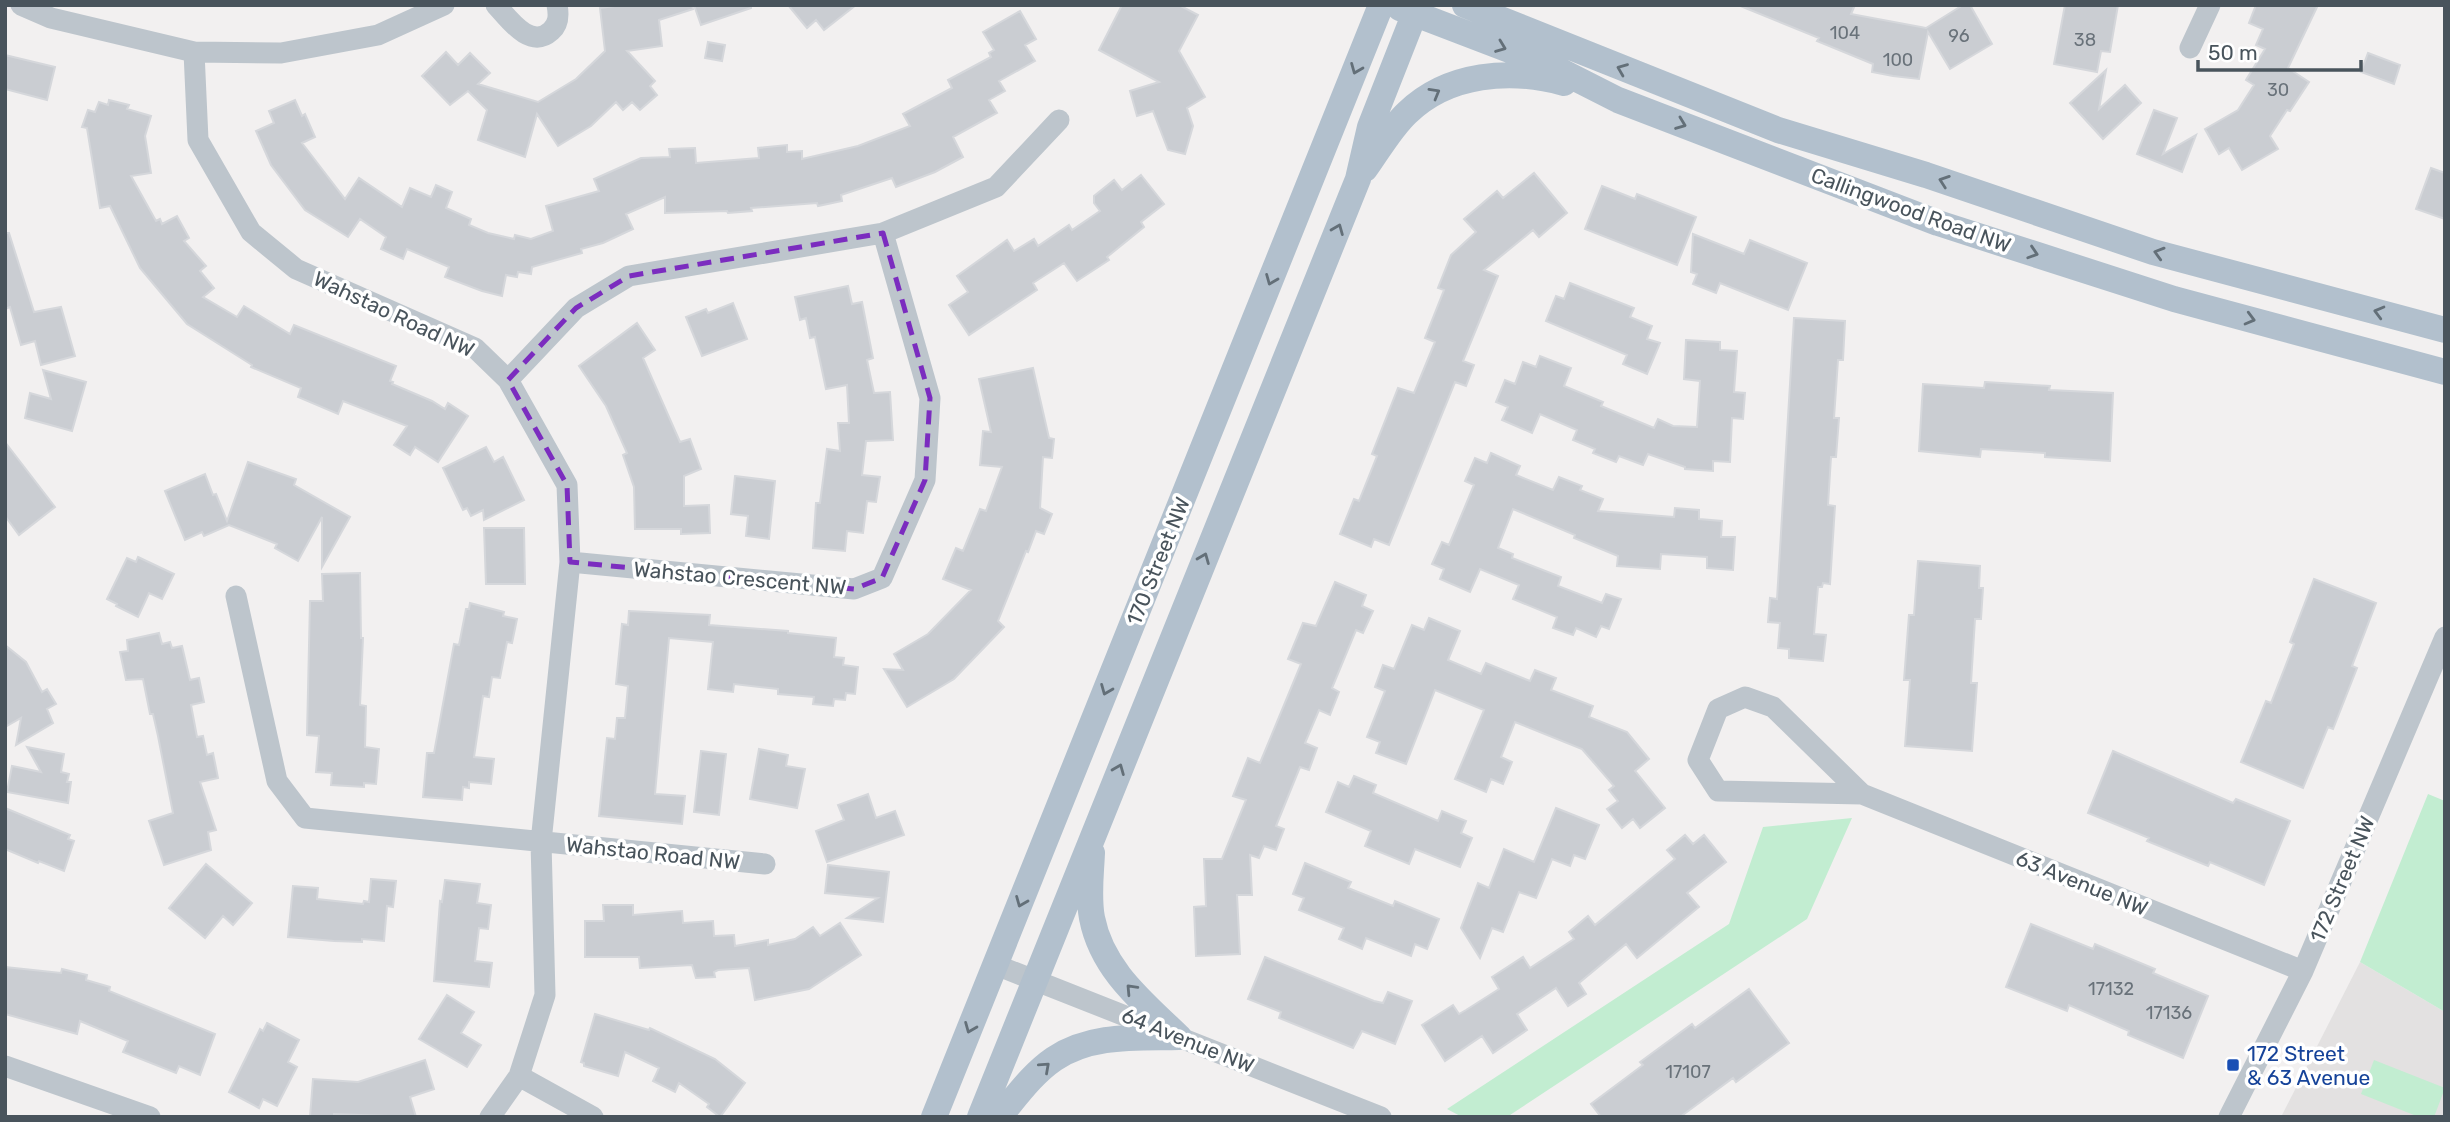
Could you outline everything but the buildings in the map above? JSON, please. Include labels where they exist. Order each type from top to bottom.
[{"type":"main road","name":"170 Street NW","points":[[934,1117],[1381,5]]},
{"type":"main road","name":"Callingwood Road NW","points":[[1465,5],[1779,130],[1926,175],[2153,252],[2445,330]]},
{"type":"main road","name":"170 Street NW","points":[[979,1117],[1358,179],[1370,127],[1409,8]]},
{"type":"main road","name":"Callingwood Road NW","points":[[1409,8],[1551,66],[1618,100],[1938,223],[2174,299],[2445,372]]},
{"type":"main road","points":[[1358,179],[1405,114],[1452,83],[1494,75],[1548,79],[1618,100]]},
{"type":"main road","points":[[1093,832],[1090,891],[1092,918],[1100,944],[1112,967],[1129,989],[1180,1037]]},
{"type":"main road","points":[[999,1117],[1026,1084],[1053,1059],[1077,1046],[1104,1040],[1180,1037]]},
{"type":"street","points":[[21,5],[51,18],[194,52],[281,53],[378,35],[444,5]]},
{"type":"street","points":[[496,5],[518,29],[528,36],[537,37],[548,34],[555,27],[559,16],[558,5]]},
{"type":"street","points":[[2190,48],[2210,5]]},
{"type":"street","name":"Wahstao Road NW","points":[[194,52],[198,140],[251,232],[296,269],[475,348],[508,380],[567,485],[570,562],[541,842],[545,995],[519,1076],[490,1117]]},
{"type":"street","points":[[508,380],[576,308],[629,276],[883,233],[996,187],[1059,120]]},
{"type":"street","name":"Wahstao Crescent NW","points":[[570,562],[855,589],[883,578],[925,480],[930,398],[883,233]]},
{"type":"street","name":"Wahstao Road NW","points":[[236,596],[277,781],[304,818],[765,864]]},
{"type":"street","name":"172 Street NW","points":[[2229,1117],[2303,971],[2445,637]]},
{"type":"street","name":"63 Avenue NW","points":[[1862,794],[1773,707],[1745,697],[1718,709],[1698,760],[1718,791],[1862,794],[2303,971]]},
{"type":"street","name":"64 Avenue NW","points":[[996,965],[1381,1117]]},
{"type":"street","points":[[5,1066],[150,1117]]},
{"type":"street","points":[[519,1076],[593,1117]]},
{"type":"highlighted area","points":[[883,233],[930,398],[925,480],[882,578],[854,589],[570,562],[567,485],[508,380],[576,308],[629,276]]},
{"type":"shaded area","points":[[2360,962],[2445,1012],[2445,1117],[2281,1117]]},
{"type":"green space","points":[[2428,794],[2445,801],[2445,1012],[2360,962]]},
{"type":"green space","points":[[1852,818],[1807,919],[1507,1117],[1462,1117],[1447,1109],[1729,924],[1763,827]]},
{"type":"green space","points":[[2374,1060],[2445,1088],[2434,1117],[2419,1117],[2361,1094]]},
{"type":"place","name":"172 Street & 63 Avenue","points":[[2233,1065]]}]
